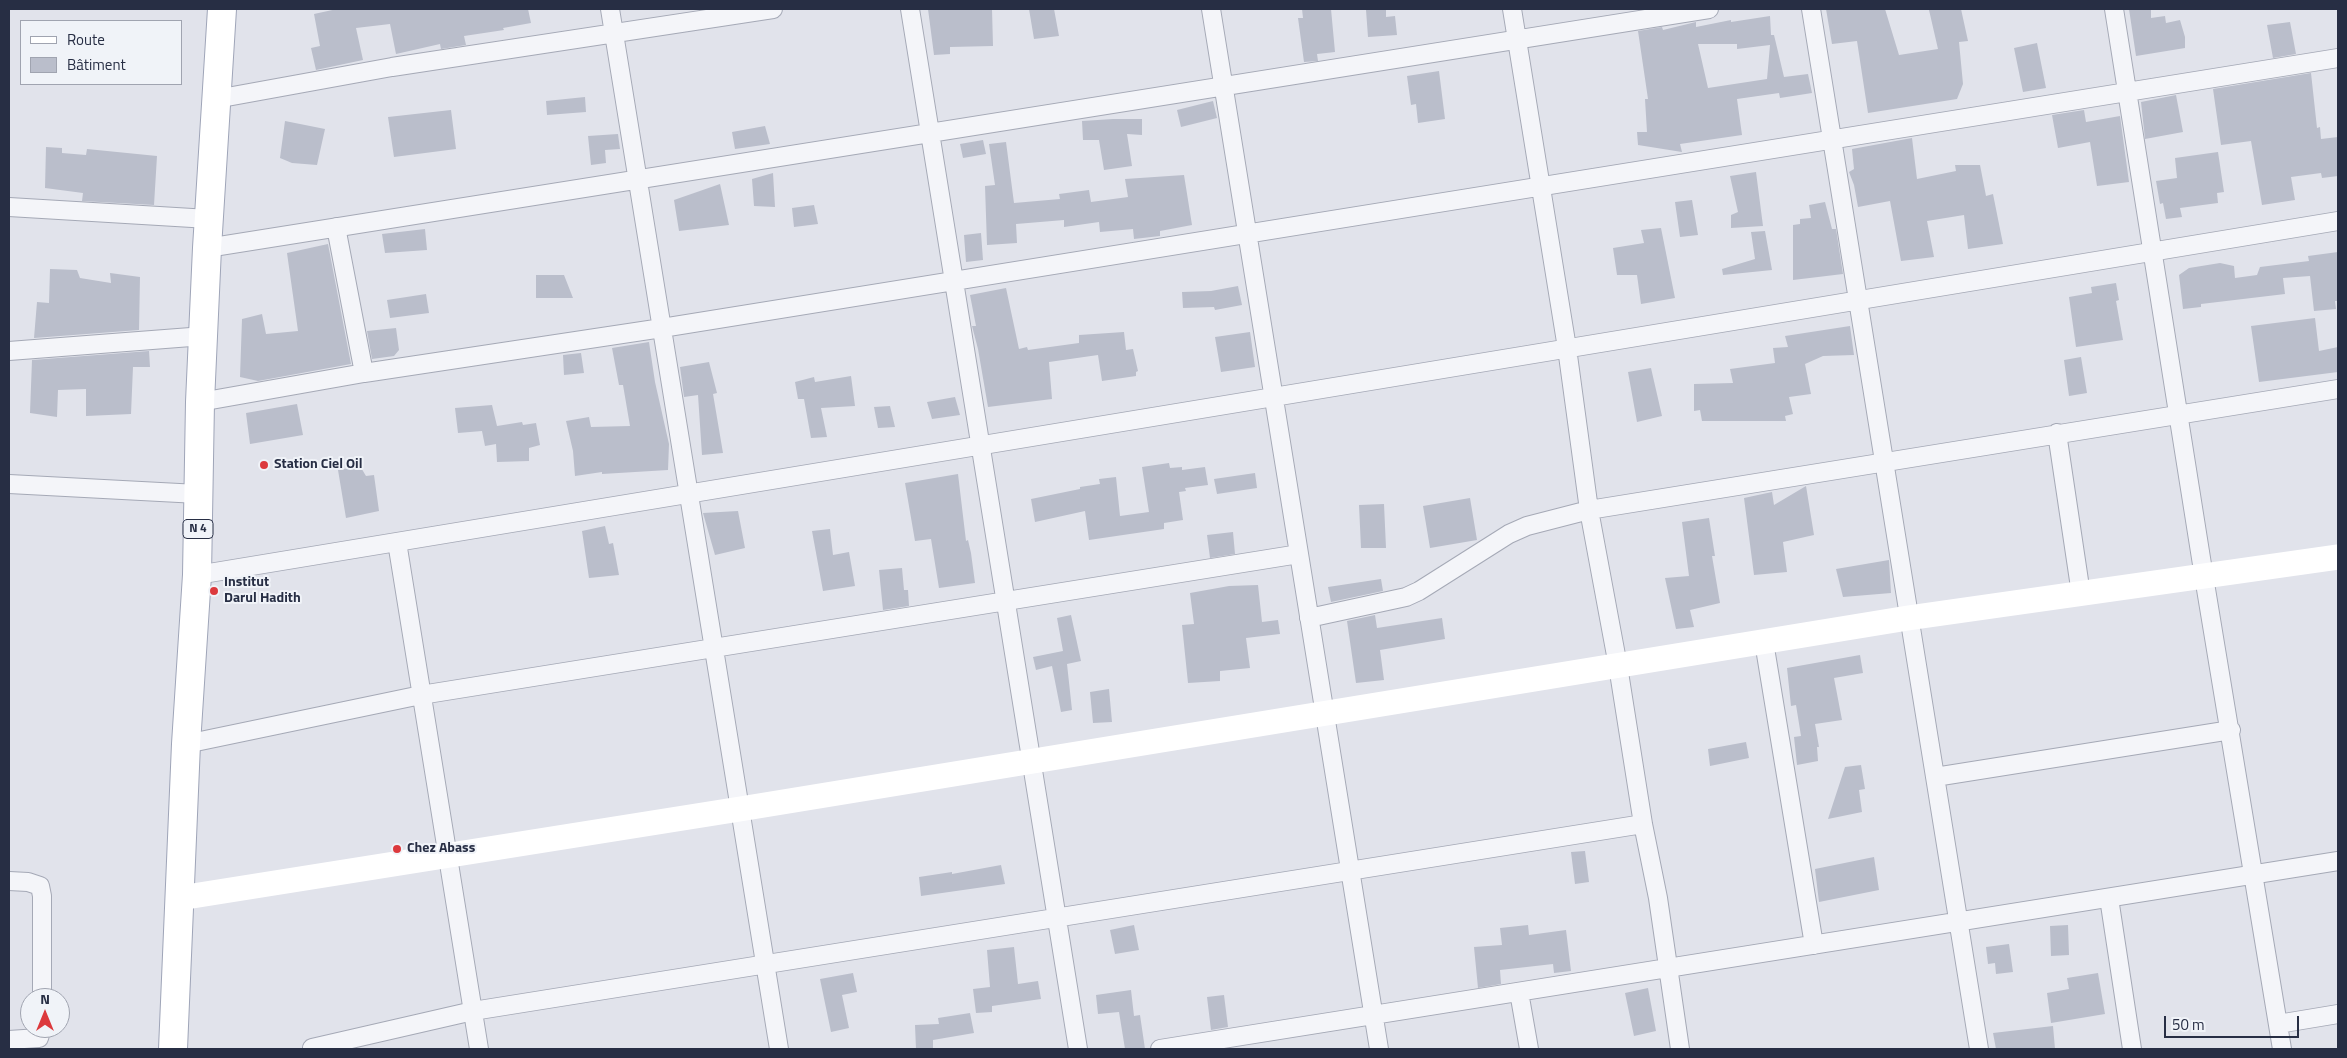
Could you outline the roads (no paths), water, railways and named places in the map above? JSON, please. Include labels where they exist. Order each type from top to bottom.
[{"type":"main road","name":"N 4","points":[[173,1049],[186,744],[197,575],[200,402],[208,219],[222,9]]},
{"type":"street","points":[[610,9],[779,1049]]},
{"type":"street","points":[[216,99],[392,67],[774,9]]},
{"type":"street","points":[[910,9],[1078,1049]]},
{"type":"street","points":[[1211,9],[1379,1049]]},
{"type":"street","points":[[1512,9],[1566,348],[1589,510],[1618,666],[1643,824],[1658,898],[1680,1049]]},
{"type":"street","points":[[207,248],[1709,9]]},
{"type":"street","points":[[1811,9],[1979,1049]]},
{"type":"street","points":[[2114,9],[2180,414],[2204,576],[2231,730],[2282,1049]]},
{"type":"street","points":[[200,402],[364,374],[662,328],[2338,58]]},
{"type":"street","points":[[9,207],[208,219]]},
{"type":"street","points":[[197,575],[2338,221]]},
{"type":"street","points":[[336,226],[364,374]]},
{"type":"street","points":[[9,351],[204,336]]},
{"type":"street","points":[[1309,618],[1406,597],[1509,534],[1527,526],[1589,510],[2338,388]]},
{"type":"street","points":[[2057,433],[2081,594]]},
{"type":"street","points":[[9,484],[198,494]]},
{"type":"street","points":[[397,542],[479,1049]]},
{"type":"street","points":[[186,744],[421,694],[1299,554]]},
{"type":"street","points":[[180,898],[740,810],[1908,618],[2338,557]]},
{"type":"street","points":[[1764,642],[1814,945]]},
{"type":"street","points":[[1935,777],[2231,730]]},
{"type":"street","points":[[312,1048],[473,1011],[1643,824]]},
{"type":"street","points":[[1160,1049],[2338,861]]},
{"type":"street","points":[[9,881],[28,882],[40,886],[42,896],[42,988]]},
{"type":"street","points":[[2109,898],[2132,1049]]},
{"type":"street","points":[[1519,992],[1529,1049]]},
{"type":"street","points":[[2278,1024],[2338,1014]]},
{"type":"street","points":[[9,1040],[39,1038]]},
{"type":"place","name":"Station Ciel Oil","points":[[264,465]]},
{"type":"place","name":"Institut Darul Hadith","points":[[214,591]]},
{"type":"place","name":"Chez Abass","points":[[397,849]]}]
